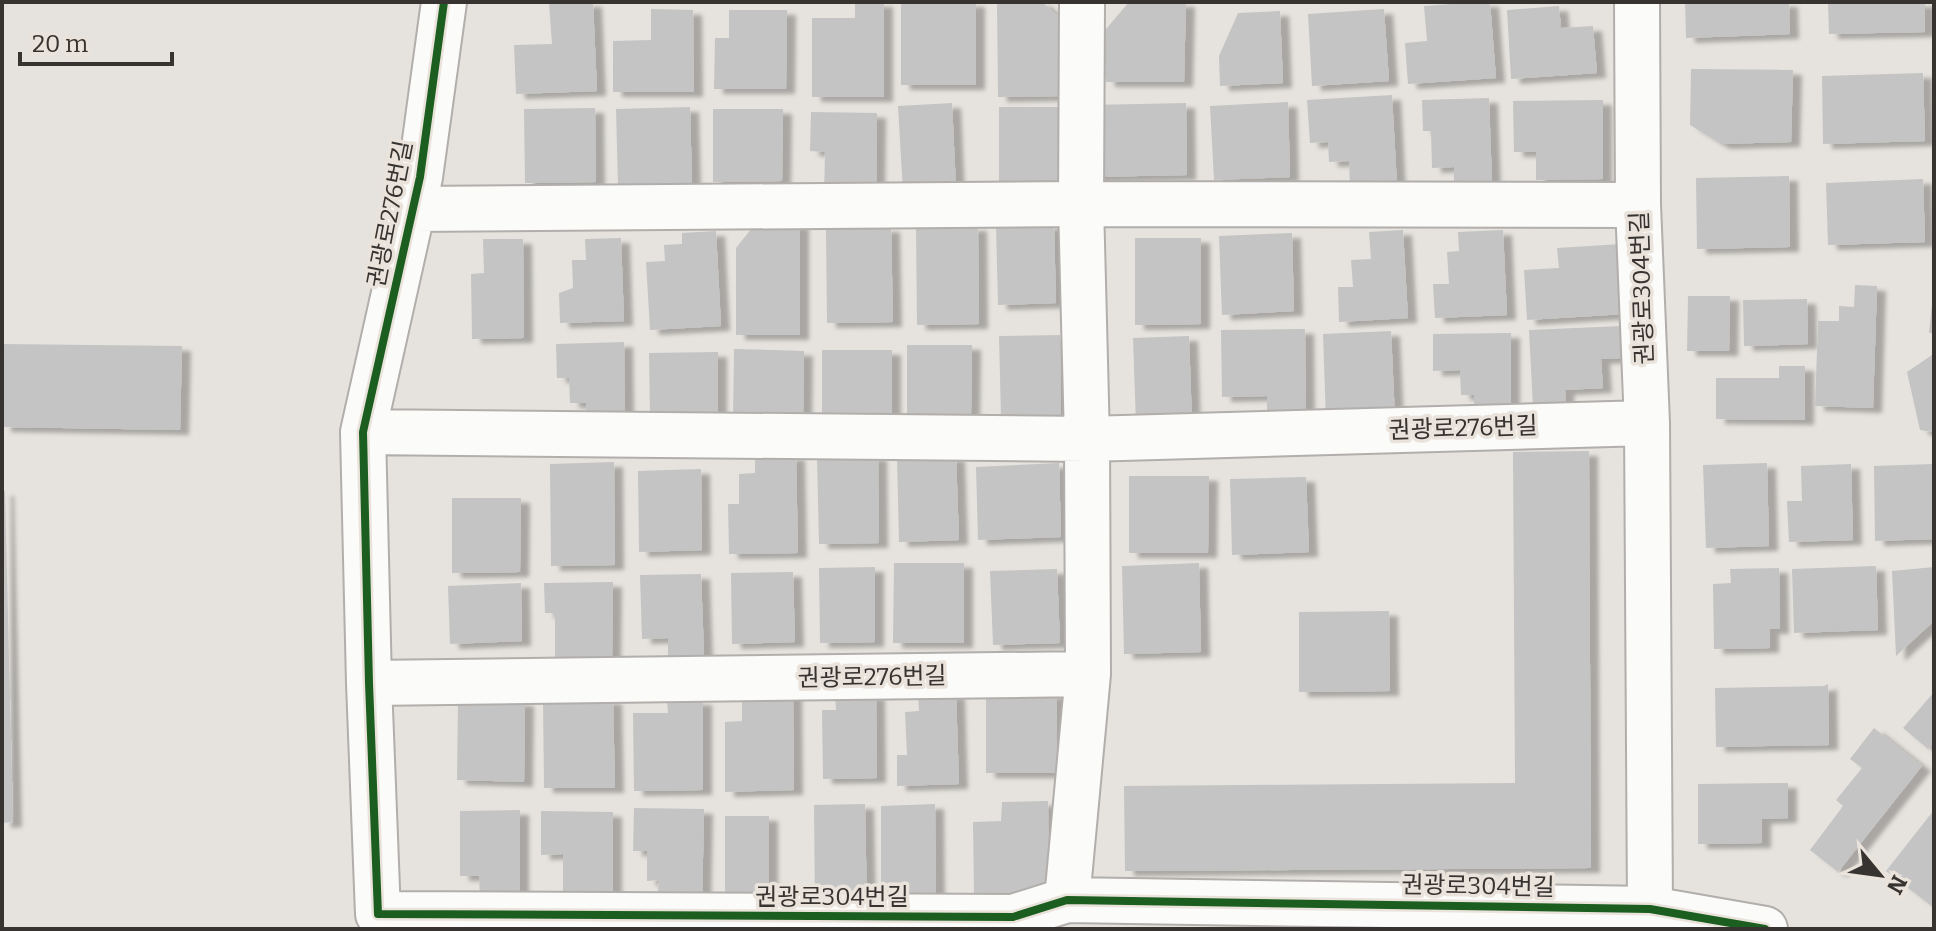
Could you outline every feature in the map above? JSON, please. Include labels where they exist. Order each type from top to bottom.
[{"type":"street","name":"권광로276번길","points":[[444,2],[420,177],[363,432],[1087,439],[1647,423]]},
{"type":"street","points":[[1067,900],[1088,674],[1087,439],[1081,204],[1082,2]]},
{"type":"street","name":"권광로304번길","points":[[1637,2],[1638,205],[1647,423],[1650,909]]},
{"type":"street","name":"권광로276번길","points":[[413,209],[1081,204],[1638,205]]},
{"type":"street","name":"권광로304번길","points":[[363,432],[378,914],[1007,923],[1067,900],[1650,909],[1765,929]]},
{"type":"street","name":"권광로276번길","points":[[369,683],[1088,674]]},
{"type":"building","points":[[593,2],[597,91],[516,94],[514,45],[552,44],[549,3]]},
{"type":"building","points":[[855,2],[884,2],[884,97],[812,97],[812,18],[855,18]]},
{"type":"building","points":[[901,2],[976,2],[976,85],[901,85]]},
{"type":"building","points":[[997,2],[1042,2],[1060,18],[1061,96],[998,97]]},
{"type":"building","points":[[1129,2],[1186,2],[1184,82],[1106,82],[1101,35]]},
{"type":"building","points":[[1490,2],[1496,78],[1408,84],[1405,43],[1427,41],[1424,6]]},
{"type":"building","points":[[1685,2],[1789,2],[1790,34],[1686,38]]},
{"type":"building","points":[[1828,2],[1925,2],[1925,32],[1829,34]]},
{"type":"building","points":[[1559,6],[1561,28],[1593,26],[1597,73],[1511,79],[1507,10]]},
{"type":"building","points":[[651,9],[693,10],[694,92],[613,92],[613,41],[651,40]]},
{"type":"building","points":[[1384,9],[1389,81],[1312,86],[1308,14]]},
{"type":"building","points":[[729,10],[787,10],[786,89],[714,89],[715,38],[729,38]]},
{"type":"building","points":[[1280,11],[1283,83],[1220,86],[1219,56],[1238,13]]},
{"type":"building","points":[[1691,69],[1793,70],[1791,142],[1721,144],[1690,125]]},
{"type":"building","points":[[1923,73],[1925,141],[1823,144],[1822,76]]},
{"type":"building","points":[[1392,95],[1397,185],[1350,188],[1349,161],[1329,162],[1328,142],[1310,143],[1307,100]]},
{"type":"building","points":[[1489,98],[1492,184],[1454,186],[1454,167],[1432,168],[1431,131],[1423,131],[1422,100]]},
{"type":"building","points":[[1603,100],[1603,179],[1536,180],[1536,152],[1514,152],[1513,101]]},
{"type":"building","points":[[1288,102],[1290,177],[1214,180],[1210,106]]},
{"type":"building","points":[[952,103],[956,188],[903,192],[898,106]]},
{"type":"building","points":[[1186,103],[1187,175],[1091,177],[1090,105]]},
{"type":"building","points":[[690,107],[692,184],[618,186],[616,109]]},
{"type":"building","points":[[999,107],[1060,107],[1060,189],[999,189]]},
{"type":"building","points":[[595,108],[596,182],[525,183],[524,109]]},
{"type":"building","points":[[713,109],[783,109],[782,181],[713,182]]},
{"type":"building","points":[[811,112],[877,113],[876,197],[824,196],[825,152],[810,151]]},
{"type":"building","points":[[1789,176],[1790,247],[1697,249],[1696,178]]},
{"type":"building","points":[[1923,179],[1925,242],[1828,245],[1826,183]]},
{"type":"building","points":[[756,223],[800,223],[800,335],[736,335],[736,248]]},
{"type":"building","points":[[1054,224],[1056,303],[998,305],[996,225]]},
{"type":"building","points":[[978,226],[979,324],[917,325],[916,227]]},
{"type":"building","points":[[891,227],[893,322],[827,323],[826,229]]},
{"type":"building","points":[[1403,230],[1408,318],[1339,322],[1338,287],[1353,287],[1351,260],[1371,259],[1369,232]]},
{"type":"building","points":[[1503,230],[1507,315],[1435,318],[1433,284],[1449,284],[1447,252],[1459,251],[1458,232]]},
{"type":"building","points":[[716,231],[721,326],[650,330],[646,262],[665,261],[664,245],[682,244],[682,233]]},
{"type":"building","points":[[1292,233],[1294,311],[1222,315],[1219,236]]},
{"type":"building","points":[[621,238],[624,321],[560,323],[559,293],[573,288],[572,260],[586,260],[585,239]]},
{"type":"building","points":[[1135,238],[1201,238],[1201,324],[1135,325]]},
{"type":"building","points":[[483,239],[523,239],[524,338],[472,339],[471,274],[484,273]]},
{"type":"building","points":[[1621,244],[1625,314],[1527,320],[1524,270],[1559,268],[1557,248]]},
{"type":"building","points":[[1855,285],[1877,286],[1873,408],[1815,406],[1818,321],[1839,321],[1839,306],[1854,307]]},
{"type":"building","points":[[1688,296],[1730,296],[1729,351],[1687,351]]},
{"type":"building","points":[[1807,299],[1808,344],[1744,346],[1743,300]]},
{"type":"building","points":[[1932,304],[1934,333],[1929,333]]},
{"type":"building","points":[[1621,326],[1622,358],[1601,359],[1603,388],[1565,390],[1566,407],[1533,408],[1529,330]]},
{"type":"building","points":[[1305,329],[1306,422],[1267,423],[1267,396],[1222,397],[1221,330]]},
{"type":"building","points":[[1391,331],[1395,418],[1326,421],[1323,334]]},
{"type":"building","points":[[1511,333],[1511,409],[1474,410],[1474,395],[1461,395],[1460,370],[1433,371],[1433,334]]},
{"type":"building","points":[[1060,335],[1061,417],[1001,418],[999,336]]},
{"type":"building","points":[[1189,336],[1192,423],[1136,425],[1133,338]]},
{"type":"building","points":[[624,342],[625,413],[586,415],[586,403],[570,403],[569,378],[557,378],[556,344]]},
{"type":"building","points":[[2,344],[182,346],[180,430],[2,427]]},
{"type":"building","points":[[907,345],[972,345],[971,416],[907,416]]},
{"type":"building","points":[[734,349],[804,351],[803,419],[733,417]]},
{"type":"building","points":[[822,350],[892,350],[892,413],[822,413]]},
{"type":"building","points":[[718,352],[718,416],[650,417],[649,353]]},
{"type":"building","points":[[1932,355],[1934,432],[1920,430],[1907,372]]},
{"type":"building","points":[[1779,366],[1805,366],[1805,420],[1716,419],[1716,378],[1779,378]]},
{"type":"building","points":[[1589,451],[1591,868],[1125,871],[1124,786],[1515,783],[1513,452]]},
{"type":"building","points":[[796,455],[798,553],[729,554],[728,504],[739,504],[739,474],[755,473],[755,456]]},
{"type":"building","points":[[878,455],[879,543],[819,544],[817,457]]},
{"type":"building","points":[[956,456],[959,540],[899,542],[897,457]]},
{"type":"building","points":[[614,462],[615,565],[551,566],[550,464]]},
{"type":"building","points":[[1059,463],[1061,537],[978,540],[976,467]]},
{"type":"building","points":[[1767,463],[1769,546],[1706,548],[1703,465]]},
{"type":"building","points":[[1851,464],[1853,540],[1789,542],[1787,501],[1802,501],[1801,466]]},
{"type":"building","points":[[1934,464],[1934,539],[1875,541],[1874,466]]},
{"type":"building","points":[[701,469],[702,550],[639,552],[638,471]]},
{"type":"building","points":[[1129,476],[1209,476],[1208,553],[1129,553]]},
{"type":"building","points":[[1306,477],[1309,552],[1232,555],[1230,479]]},
{"type":"building","points":[[2,491],[5,491],[13,822],[2,823]]},
{"type":"building","points":[[452,498],[521,498],[520,572],[452,573]]},
{"type":"building","points":[[894,563],[964,563],[964,643],[893,643]]},
{"type":"building","points":[[1199,563],[1201,652],[1124,654],[1122,566]]},
{"type":"building","points":[[1876,566],[1878,630],[1794,633],[1792,569]]},
{"type":"building","points":[[875,567],[875,642],[820,643],[819,568]]},
{"type":"building","points":[[1934,567],[1934,621],[1896,656],[1892,571]]},
{"type":"building","points":[[1779,568],[1780,629],[1770,629],[1770,648],[1714,649],[1713,584],[1731,583],[1730,569]]},
{"type":"building","points":[[1057,569],[1060,643],[993,645],[990,571]]},
{"type":"building","points":[[793,572],[795,642],[732,644],[731,573]]},
{"type":"building","points":[[701,574],[704,655],[668,656],[668,638],[642,639],[640,575]]},
{"type":"building","points":[[613,582],[612,659],[555,659],[555,613],[545,613],[544,583]]},
{"type":"building","points":[[521,583],[522,641],[450,644],[448,586]]},
{"type":"building","points":[[1389,611],[1390,691],[1299,692],[1299,612]]},
{"type":"building","points":[[1828,684],[1829,745],[1716,747],[1715,688]]},
{"type":"building","points":[[793,690],[794,790],[725,792],[725,722],[742,721],[742,691]]},
{"type":"building","points":[[1934,692],[1934,742],[1928,749],[1903,728]]},
{"type":"building","points":[[956,693],[959,784],[897,786],[897,755],[907,755],[905,712],[919,711],[918,694]]},
{"type":"building","points":[[986,693],[1057,693],[1057,773],[986,773]]},
{"type":"building","points":[[835,694],[876,694],[877,778],[823,779],[822,710],[836,710]]},
{"type":"building","points":[[613,699],[615,788],[544,788],[543,700]]},
{"type":"building","points":[[458,700],[525,701],[524,782],[457,780]]},
{"type":"building","points":[[703,700],[703,790],[634,791],[633,713],[668,713],[667,701]]},
{"type":"building","points":[[1874,728],[1922,766],[1838,872],[1810,850],[1843,806],[1836,800],[1862,768],[1850,759]]},
{"type":"building","points":[[1788,783],[1788,818],[1762,819],[1762,843],[1698,844],[1698,784]]},
{"type":"building","points":[[1048,801],[1049,895],[974,895],[973,822],[1001,821],[1002,802]]},
{"type":"building","points":[[865,804],[867,909],[815,910],[814,805]]},
{"type":"building","points":[[935,804],[936,895],[881,896],[881,806]]},
{"type":"building","points":[[634,808],[704,809],[702,907],[657,905],[659,880],[647,881],[647,851],[633,851]]},
{"type":"building","points":[[520,810],[520,897],[480,898],[479,876],[460,876],[460,811]]},
{"type":"building","points":[[1934,810],[1934,908],[1886,871]]},
{"type":"building","points":[[541,811],[613,812],[613,897],[563,897],[563,854],[541,855]]},
{"type":"building","points":[[725,816],[769,816],[769,894],[725,894]]},
{"type":"cycle path","points":[[444,2],[420,177],[363,432],[378,914],[1013,917],[1067,900],[1650,909],[1765,929]]}]
